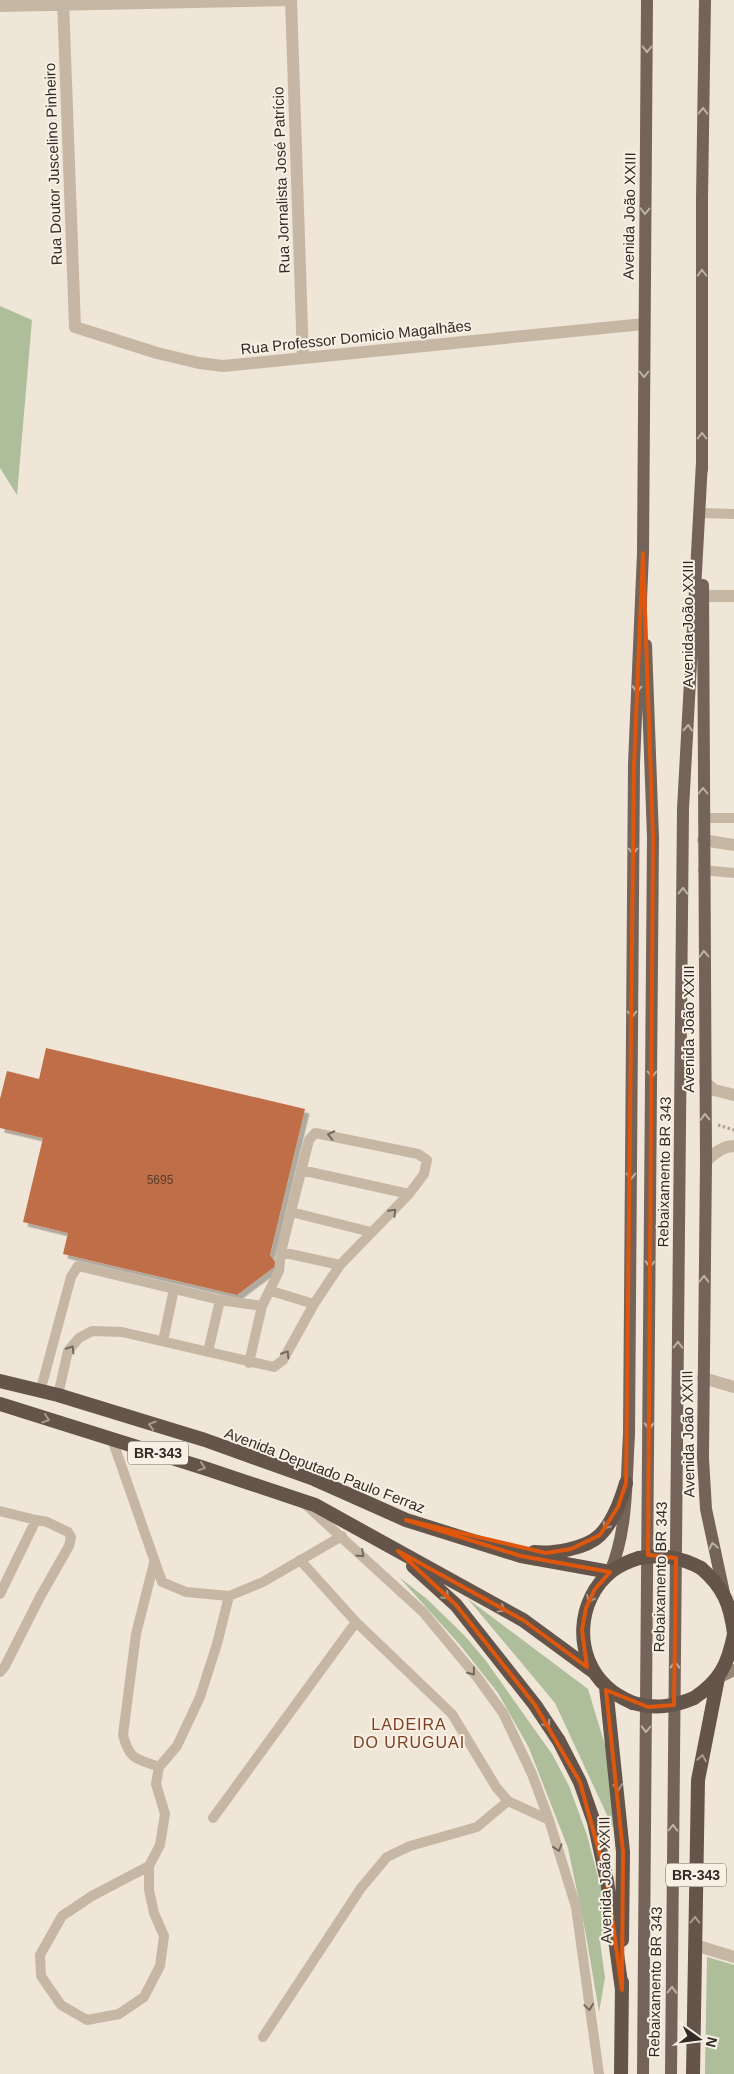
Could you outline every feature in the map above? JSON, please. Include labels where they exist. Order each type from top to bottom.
[{"type":"highway","name":"Avenida Deputado Paulo Ferraz","points":[[0,1381],[58,1395],[205,1440],[305,1476],[406,1520],[521,1556],[610,1572]]},
{"type":"highway","name":"BR-343","points":[[0,1404],[315,1505],[523,1620],[594,1672]]},
{"type":"highway","points":[[406,1520],[521,1550],[546,1553],[572,1549],[600,1535],[618,1507],[626,1483]]},
{"type":"highway","points":[[398,1551],[456,1605],[535,1705],[559,1741],[580,1782],[594,1822],[607,1881],[622,1990]]},
{"type":"highway","name":"BR-343","points":[[655,1555],[671,1556],[686,1560],[701,1568],[712,1577],[724,1594],[732,1612],[734,1634],[729,1657],[718,1678],[707,1690],[694,1698],[664,1707],[648,1707],[633,1703],[606,1687],[594,1672],[585,1652],[582,1630],[586,1608],[595,1589],[610,1572],[639,1558],[655,1555]]},
{"type":"highway","name":"BR-343","points":[[693,2074],[698,1780],[718,1678]]},
{"type":"highway","name":"Avenida João XXIII","points":[[606,1687],[623,1852],[621,2074]]},
{"type":"main road","name":"Avenida João XXIII","points":[[610,1572],[618,1553],[623,1524],[629,1426],[634,764],[643,553],[647,0]]},
{"type":"main road","name":"Avenida João XXIII","points":[[705,0],[702,199],[703,870],[706,1161],[703,1378],[706,1509],[724,1594]]},
{"type":"main road","name":"Avenida João XXIII","points":[[681,1079],[683,809],[702,462]]},
{"type":"main road","name":"Avenida João XXIII","points":[[643,553],[653,837],[652,1110]]},
{"type":"main road","name":"Rebaixamento BR 343","points":[[671,2074],[681,1079]]},
{"type":"main road","name":"Rebaixamento BR 343","points":[[643,2074],[652,1110]]},
{"type":"main road","points":[[718,1678],[734,1670]]},
{"type":"street","points":[[0,6],[63,2],[291,0]]},
{"type":"street","name":"Rua Jornalista José Patrício","points":[[291,0],[303,358]]},
{"type":"street","name":"Rua Doutor Juscelino Pinheiro","points":[[63,2],[75,328]]},
{"type":"street","name":"Rua Professor Domicio Magalhães","points":[[75,328],[157,353],[199,363],[223,366],[644,324]]},
{"type":"street","points":[[703,596],[734,596]]},
{"type":"street","points":[[703,840],[734,845]]},
{"type":"street","points":[[705,1082],[714,1090],[734,1095]]},
{"type":"street","points":[[706,1161],[714,1153],[727,1146],[734,1146]]},
{"type":"street","points":[[703,1378],[734,1387]]},
{"type":"street","points":[[695,1945],[734,1957]]},
{"type":"lane","points":[[702,513],[734,514]]},
{"type":"lane","points":[[703,818],[734,818]]},
{"type":"lane","points":[[703,870],[734,873]]},
{"type":"lane","points":[[58,1395],[68,1351],[79,1338],[92,1331],[122,1332],[249,1362],[274,1367],[283,1360],[314,1304],[340,1266],[409,1194],[424,1174],[427,1160],[418,1154],[315,1133],[309,1140],[280,1252],[279,1271],[271,1291],[262,1306],[249,1362]]},
{"type":"lane","points":[[301,1170],[409,1194]]},
{"type":"lane","points":[[291,1212],[371,1232]]},
{"type":"lane","points":[[280,1252],[340,1266]]},
{"type":"lane","points":[[40,1392],[71,1277],[78,1266],[220,1300],[262,1306]]},
{"type":"lane","points":[[163,1341],[174,1289]]},
{"type":"lane","points":[[271,1291],[314,1304]]},
{"type":"lane","points":[[208,1352],[220,1300]]},
{"type":"lane","points":[[112,1439],[162,1582],[186,1592],[229,1596],[263,1582],[342,1536]]},
{"type":"lane","points":[[298,1498],[342,1536],[423,1612],[477,1677],[503,1713],[532,1774],[550,1820],[576,1907],[599,2074]]},
{"type":"lane","points":[[0,1511],[47,1522],[68,1532],[71,1537],[69,1546],[40,1597],[5,1666],[0,1672]]},
{"type":"lane","points":[[0,1594],[36,1520]]},
{"type":"lane","points":[[300,1560],[356,1622],[452,1714],[496,1787],[508,1800],[550,1820]]},
{"type":"lane","points":[[154,1563],[136,1634],[123,1735],[126,1747],[132,1757],[159,1767]]},
{"type":"lane","points":[[149,1866],[92,1896],[62,1916],[40,1955],[41,1976],[61,2005],[88,2020],[119,2014],[144,1997],[160,1966],[164,1936],[154,1913],[149,1890],[149,1866],[160,1846],[165,1814],[156,1784],[159,1767],[177,1746],[200,1697],[217,1644],[229,1596]]},
{"type":"lane","points":[[213,1818],[356,1622]]},
{"type":"lane","points":[[263,2037],[361,1888],[387,1857],[410,1846],[477,1827],[508,1800]]},
{"type":"highlighted area","points":[[643,553],[653,837],[648,1555],[676,1558],[674,1705],[648,1707],[606,1690],[623,1852],[622,1990],[607,1881],[580,1782],[535,1705],[456,1605],[398,1551],[523,1620],[587,1667],[582,1630],[586,1608],[595,1589],[610,1572],[521,1556],[406,1520],[546,1553],[571,1549],[600,1535],[618,1507],[626,1483],[634,764]]},
{"type":"green space","points":[[0,306],[32,320],[17,495],[0,468]]},
{"type":"green space","points":[[399,1577],[427,1599],[465,1636],[486,1661],[552,1754],[569,1786],[587,1835],[609,1919],[600,1941],[605,1978],[599,2012],[586,1935],[568,1848],[529,1748],[498,1693],[460,1645]]},
{"type":"green space","points":[[468,1599],[588,1689],[611,1765],[613,1828],[555,1703]]},
{"type":"green space","points":[[707,1957],[734,1965],[734,2074],[705,2074]]},
{"type":"building","points":[[46,1048],[305,1109],[270,1255],[277,1265],[237,1295],[63,1254],[68,1233],[23,1222],[43,1138],[0,1128],[0,1099],[7,1071],[39,1079]]},
{"type":"district","name":"LADEIRA DO URUGUAI","points":[[409,1733]]}]
